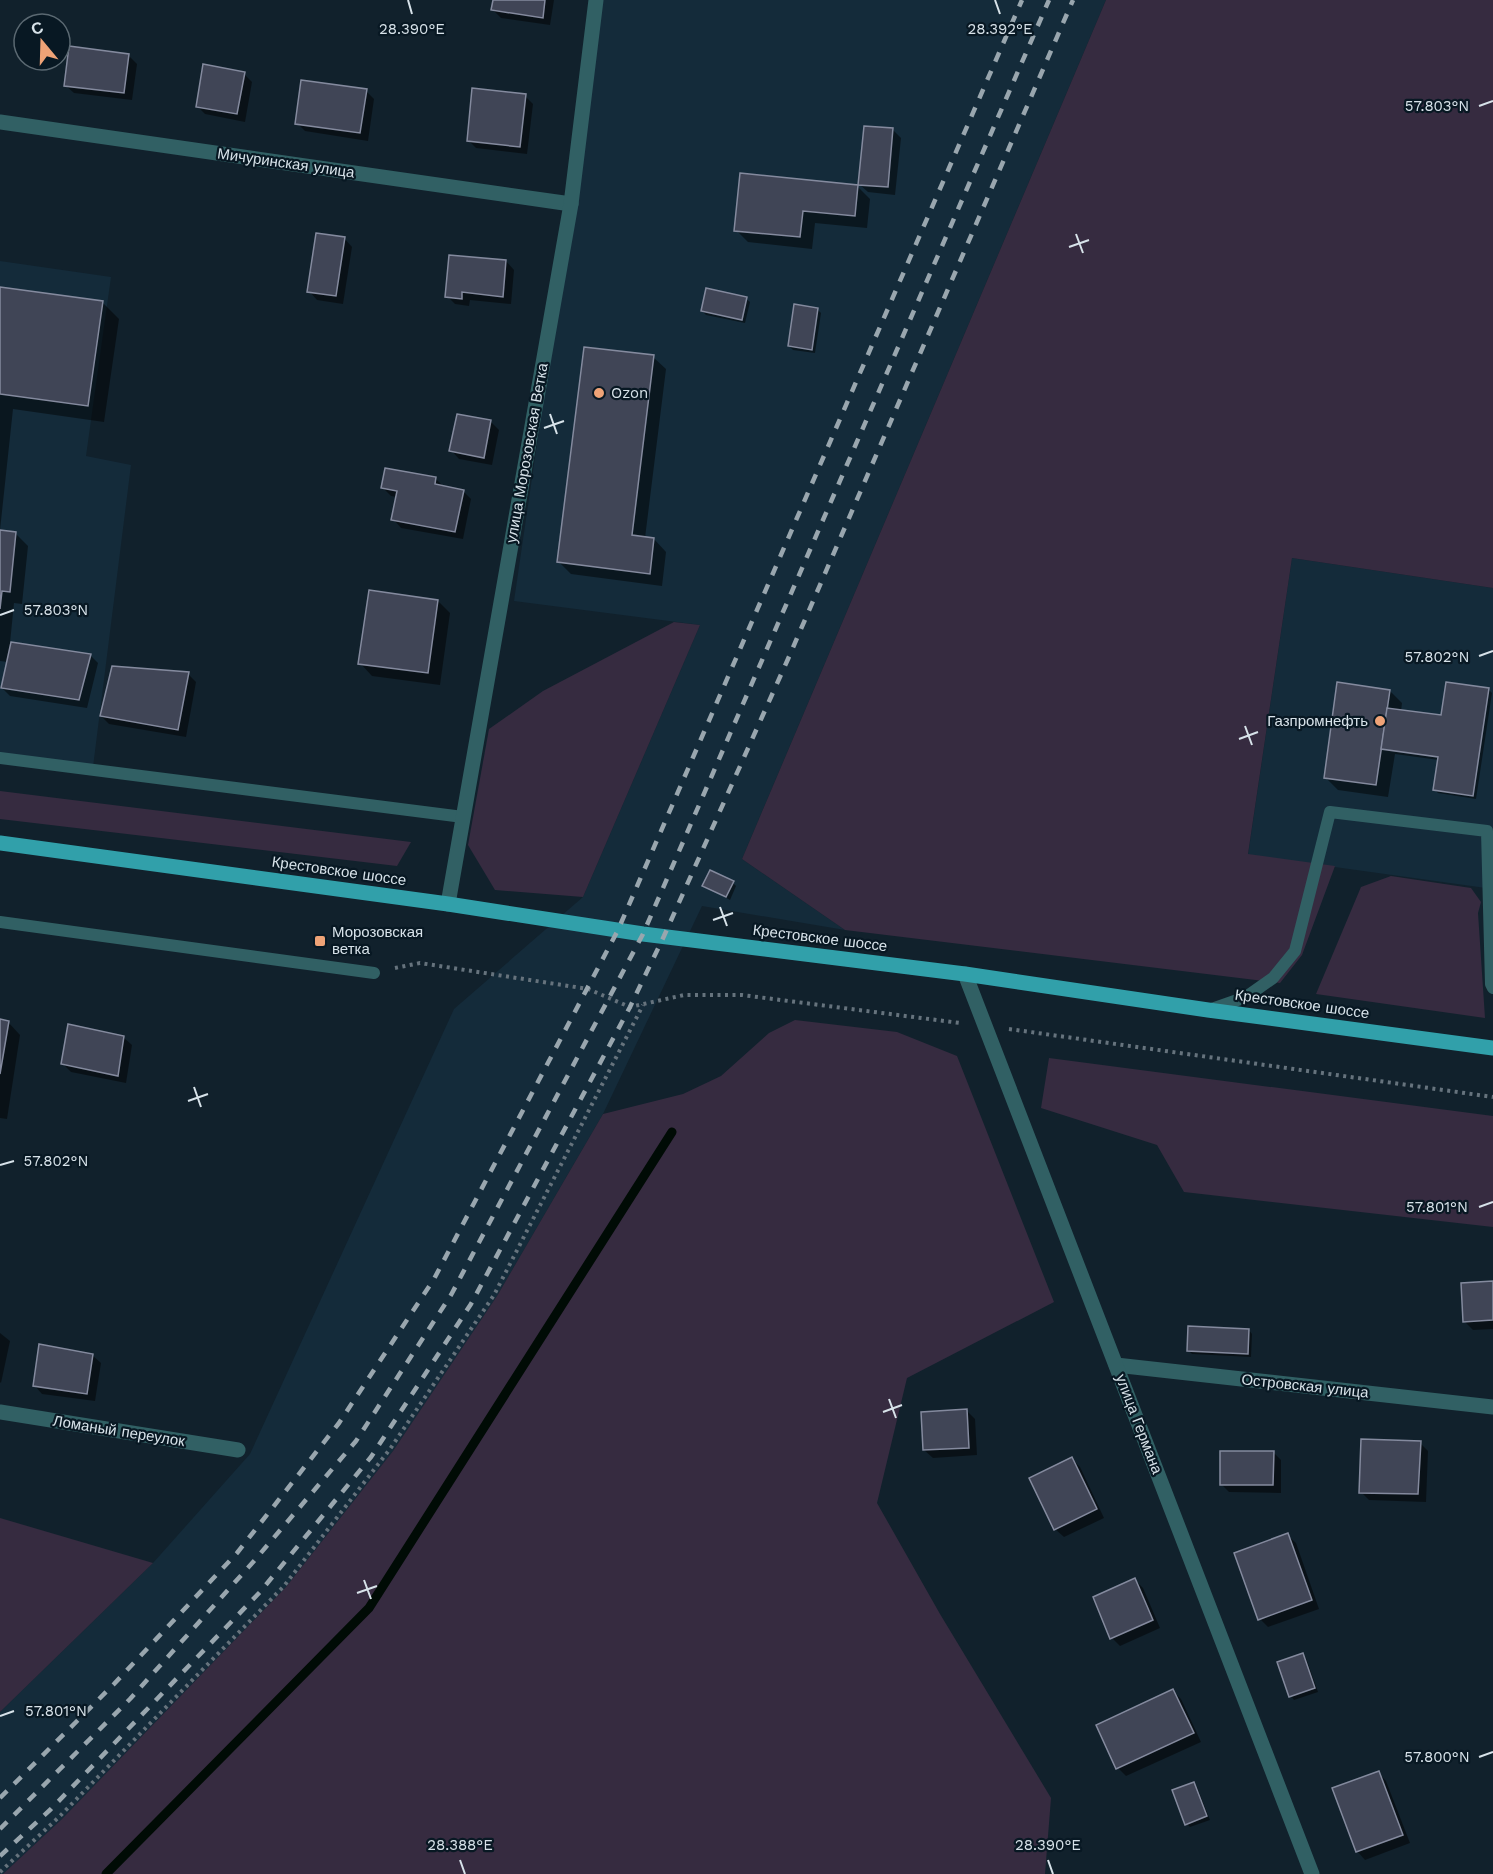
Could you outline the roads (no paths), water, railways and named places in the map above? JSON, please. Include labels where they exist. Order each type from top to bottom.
[{"type":"main road","name":"Крестовское шоссе","points":[[0,843],[448,904],[643,934],[965,974],[1208,1010],[1493,1048]]},
{"type":"street","name":"улица Морозовская Ветка","points":[[448,904],[571,204],[596,0]]},
{"type":"street","name":"Мичуринская улица","points":[[0,122],[571,204]]},
{"type":"street","name":"улица Германа","points":[[965,974],[1312,1874]]},
{"type":"street","name":"Островская улица","points":[[1116,1365],[1493,1407]]},
{"type":"street","name":"Ломаный переулок","points":[[0,1412],[238,1450]]},
{"type":"lane","points":[[0,758],[463,817]]},
{"type":"lane","points":[[1208,1010],[1246,997],[1273,978],[1295,951],[1330,812],[1487,831],[1491,984],[1493,988]]},
{"type":"lane","points":[[0,922],[374,973]]},
{"type":"waterway","points":[[106,1874],[369,1608],[672,1132]]},
{"type":"railway","points":[[0,1798],[114,1684],[237,1553],[339,1423],[434,1279],[618,930],[1022,0]]},
{"type":"railway","points":[[0,1829],[130,1699],[254,1561],[356,1441],[451,1295],[643,934],[1049,0]]},
{"type":"railway","points":[[0,1856],[51,1809],[260,1592],[371,1457],[471,1304],[630,1007],[664,936],[788,659],[1073,0]]},
{"type":"place","name":"Ozon","points":[[599,393]]},
{"type":"place","name":"Газпромнефть","points":[[1380,721]]},
{"type":"place","name":"Морозовская ветка","points":[[320,941]]}]
